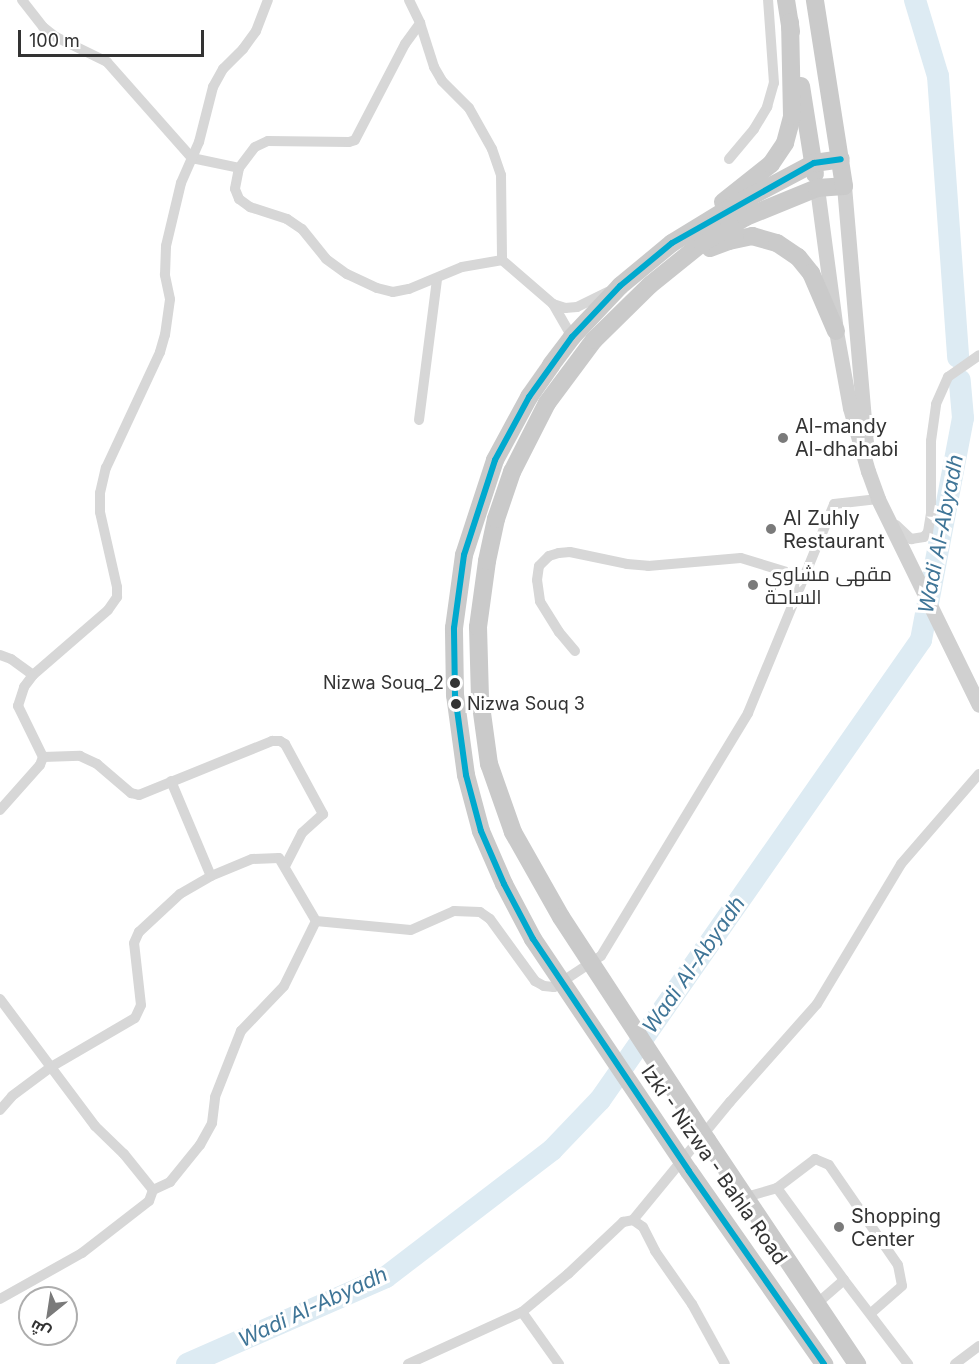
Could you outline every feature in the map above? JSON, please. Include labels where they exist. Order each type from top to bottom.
[{"type":"main road","points":[[786,0],[817,188]]},
{"type":"main road","points":[[815,0],[844,186]]},
{"type":"main road","points":[[672,243],[771,164],[785,143],[792,116],[789,22]]},
{"type":"main road","name":"Izki - Nizwa - Bahla Road","points":[[824,1364],[689,1171],[533,939],[504,884],[481,831],[466,776],[455,695],[454,628],[464,555],[495,460],[529,397],[572,338],[620,286],[672,243],[814,163],[841,159]]},
{"type":"main road","name":"Izki - Nizwa - Bahla Road","points":[[844,186],[817,188],[746,217],[702,243],[650,285],[594,340],[547,403],[512,472],[496,519],[487,561],[478,627],[480,698],[489,764],[513,832],[561,916],[815,1305],[857,1364]]},
{"type":"main road","points":[[650,285],[698,253],[729,241],[752,236],[777,243],[798,257],[811,273],[836,331]]},
{"type":"street","points":[[22,0],[43,27],[56,37],[107,62],[192,158],[238,168]]},
{"type":"street","points":[[0,810],[40,765],[43,756],[18,706],[19,695],[33,675],[108,610],[117,597],[117,587],[100,512],[100,493],[106,468],[160,352],[165,335],[170,298],[165,275],[165,246],[181,183],[202,134],[213,87],[223,69],[243,49],[256,31],[268,0]]},
{"type":"street","points":[[409,0],[420,22],[434,67],[442,81],[469,108],[492,149],[501,175],[502,260],[553,303],[565,308],[577,307],[620,286]]},
{"type":"street","points":[[729,159],[754,129],[767,107],[774,83],[768,0]]},
{"type":"street","points":[[420,22],[405,44],[355,140],[349,142],[268,141],[255,147],[238,168],[235,189],[239,199],[250,207],[287,219],[302,229],[326,259],[347,274],[377,288],[393,292],[409,289],[462,267],[502,260]]},
{"type":"street","points":[[844,186],[860,345],[868,471]]},
{"type":"street","points":[[817,188],[836,331],[850,408],[868,471],[878,499],[948,646],[979,705]]},
{"type":"street","points":[[418,420],[437,279]]},
{"type":"street","points":[[553,303],[572,338]]},
{"type":"street","points":[[878,499],[906,537],[918,539],[928,532],[931,513],[931,441],[936,404],[948,377],[979,355]]},
{"type":"street","points":[[316,921],[411,930],[454,911],[480,912],[490,919],[535,981],[544,986],[554,987],[601,956],[748,713],[834,504],[878,499]]},
{"type":"street","points":[[575,651],[559,632],[540,601],[537,580],[539,566],[549,556],[570,552],[648,566],[741,558],[803,577]]},
{"type":"street","points":[[948,646],[979,682]]},
{"type":"street","points":[[0,655],[12,659],[33,675]]},
{"type":"street","points":[[43,756],[80,756],[97,764],[131,793],[139,795],[272,741],[285,744],[324,814],[302,833],[286,865]]},
{"type":"street","points":[[408,1364],[522,1312],[568,1274],[623,1222],[633,1220],[730,1102],[818,1004],[901,864],[978,777]]},
{"type":"street","points":[[171,781],[211,876]]},
{"type":"street","points":[[0,1110],[12,1096],[51,1067],[135,1018],[141,1005],[134,943],[139,932],[180,894],[211,876],[252,859],[272,856],[279,858],[286,865],[316,921]]},
{"type":"street","points":[[0,1299],[82,1253],[149,1201],[153,1190],[170,1182],[200,1145],[212,1122],[215,1097],[241,1031],[285,986],[316,921]]},
{"type":"street","points":[[0,999],[95,1126],[124,1154],[153,1190]]},
{"type":"street","points":[[746,1197],[777,1188],[815,1159],[829,1165],[898,1265],[902,1286],[871,1313]]},
{"type":"street","points":[[777,1188],[908,1364]]},
{"type":"street","points":[[633,1220],[643,1227],[655,1251],[692,1304],[725,1364]]},
{"type":"street","points":[[815,1305],[844,1280]]},
{"type":"street","points":[[522,1312],[559,1364]]},
{"type":"street","points":[[955,1364],[979,1346]]},
{"type":"waterway","name":"Wadi Al-Abyadh","points":[[915,0],[938,76],[958,357]]},
{"type":"waterway","name":"Wadi Al-Abyadh","points":[[187,1364],[386,1277],[552,1150],[600,1100],[921,640],[963,418],[960,380]]},
{"type":"transit line","points":[[824,1364],[689,1171],[533,939],[504,884],[481,831],[466,775],[455,695],[454,628],[464,555],[495,460],[529,397],[572,337],[620,286],[672,243],[814,163],[841,159]]},
{"type":"place","name":"Al-mandy Al-dhahabi","points":[[783,438]]},
{"type":"place","name":"Al Zuhly Restaurant","points":[[771,529]]},
{"type":"place","name":"مقهى مشاوي الساحة","points":[[753,585]]},
{"type":"place","name":"Nizwa Souq_2","points":[[455,683]]},
{"type":"place","name":"Nizwa Souq 3","points":[[456,704]]},
{"type":"place","name":"Shopping Center","points":[[839,1227]]}]
